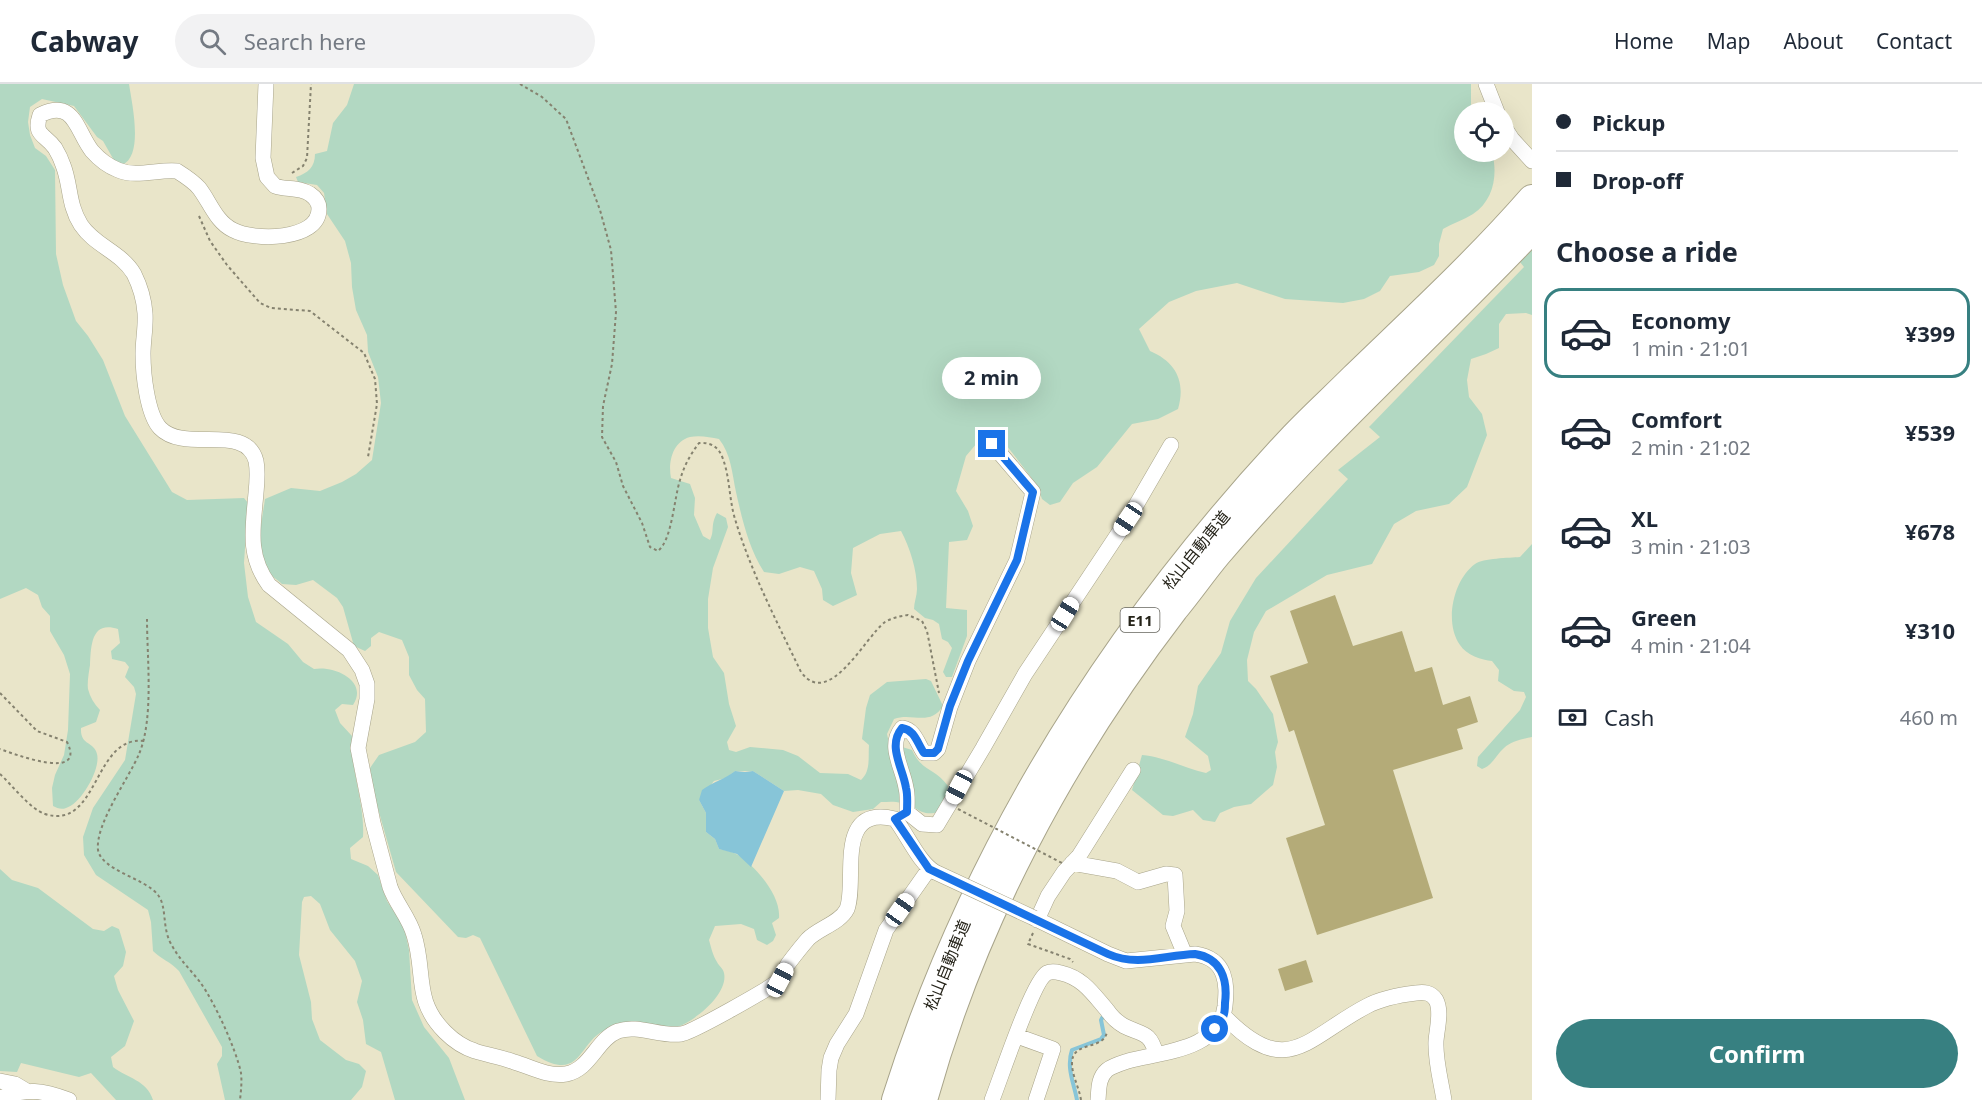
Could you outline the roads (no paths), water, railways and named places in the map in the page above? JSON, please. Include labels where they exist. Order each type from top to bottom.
[{"type":"highway","name":"松山自動車道","points":[[896,1100],[963,923],[1029,792],[1073,717],[1129,636],[1198,544],[1295,436],[1418,316],[1532,199]]},
{"type":"highway","name":"松山自動車道","points":[[923,1100],[951,1010],[983,929],[1052,794],[1092,725],[1147,645],[1216,555],[1314,448],[1473,291],[1532,228]]},
{"type":"street","points":[[266,84],[264,169],[275,186],[303,191],[319,203],[317,220],[311,227],[267,238],[248,236],[231,230],[220,220],[198,186],[177,171],[132,174],[105,164],[92,152],[68,112],[58,110],[40,115],[37,124],[39,134],[55,148],[64,166],[72,209],[81,225],[91,236],[124,260],[134,274],[143,296],[146,315],[144,371],[148,399],[159,428],[171,436],[186,440],[229,440],[240,443],[251,450],[256,462],[257,484],[253,543],[254,557],[259,572],[269,585],[349,650],[362,670],[367,684],[367,699],[358,748],[375,833],[393,895],[407,916],[415,936],[425,1003],[431,1016],[461,1046],[545,1073],[568,1073],[579,1068],[609,1036],[618,1031],[628,1029],[682,1035],[780,980],[787,965],[809,938],[840,918],[846,909],[849,898],[850,857],[858,829],[874,818],[901,815],[922,824],[937,825],[1025,674],[1128,519],[1171,445]]},
{"type":"street","points":[[1486,84],[1493,102]]},
{"type":"street","points":[[1514,140],[1532,161]]},
{"type":"street","points":[[992,444],[1033,492],[1017,560],[968,661],[950,706],[938,749],[934,753],[924,753],[908,729],[902,728],[898,734],[896,748],[907,788],[901,815],[932,871],[1108,954],[1126,961],[1185,955],[1205,956],[1215,961],[1226,984],[1224,1016],[1205,1038],[1194,1045],[1122,1063],[1107,1070],[1099,1082],[1098,1100]]},
{"type":"street","points":[[1036,920],[1067,863],[1079,856],[1132,770]]},
{"type":"street","points":[[1067,863],[1117,871],[1138,882],[1160,876],[1175,875],[1177,911],[1173,926],[1185,955]]},
{"type":"street","points":[[828,1100],[831,1058],[856,1014],[885,930],[932,871]]},
{"type":"street","points":[[992,1100],[1030,1001],[1041,979],[1047,973],[1055,972],[1084,984],[1126,1027],[1148,1036],[1156,1054]]},
{"type":"street","points":[[1224,1016],[1254,1043],[1271,1049],[1292,1049],[1321,1036],[1368,1006],[1384,999],[1404,994],[1430,993],[1437,1004],[1439,1023],[1436,1043],[1444,1100]]},
{"type":"street","points":[[1017,1036],[1053,1049],[1036,1100]]},
{"type":"street","points":[[0,1081],[15,1084],[25,1090]]},
{"type":"street","points":[[0,1098],[25,1090],[46,1092],[69,1100]]},
{"type":"water","points":[[735,771],[753,771],[784,791],[751,867],[737,854],[719,849],[715,839],[706,832],[706,813],[699,800],[702,790]]},
{"type":"waterway","points":[[1077,1100],[1070,1069],[1072,1050],[1101,1039],[1104,1035],[1101,1020],[1105,1013]]}]
